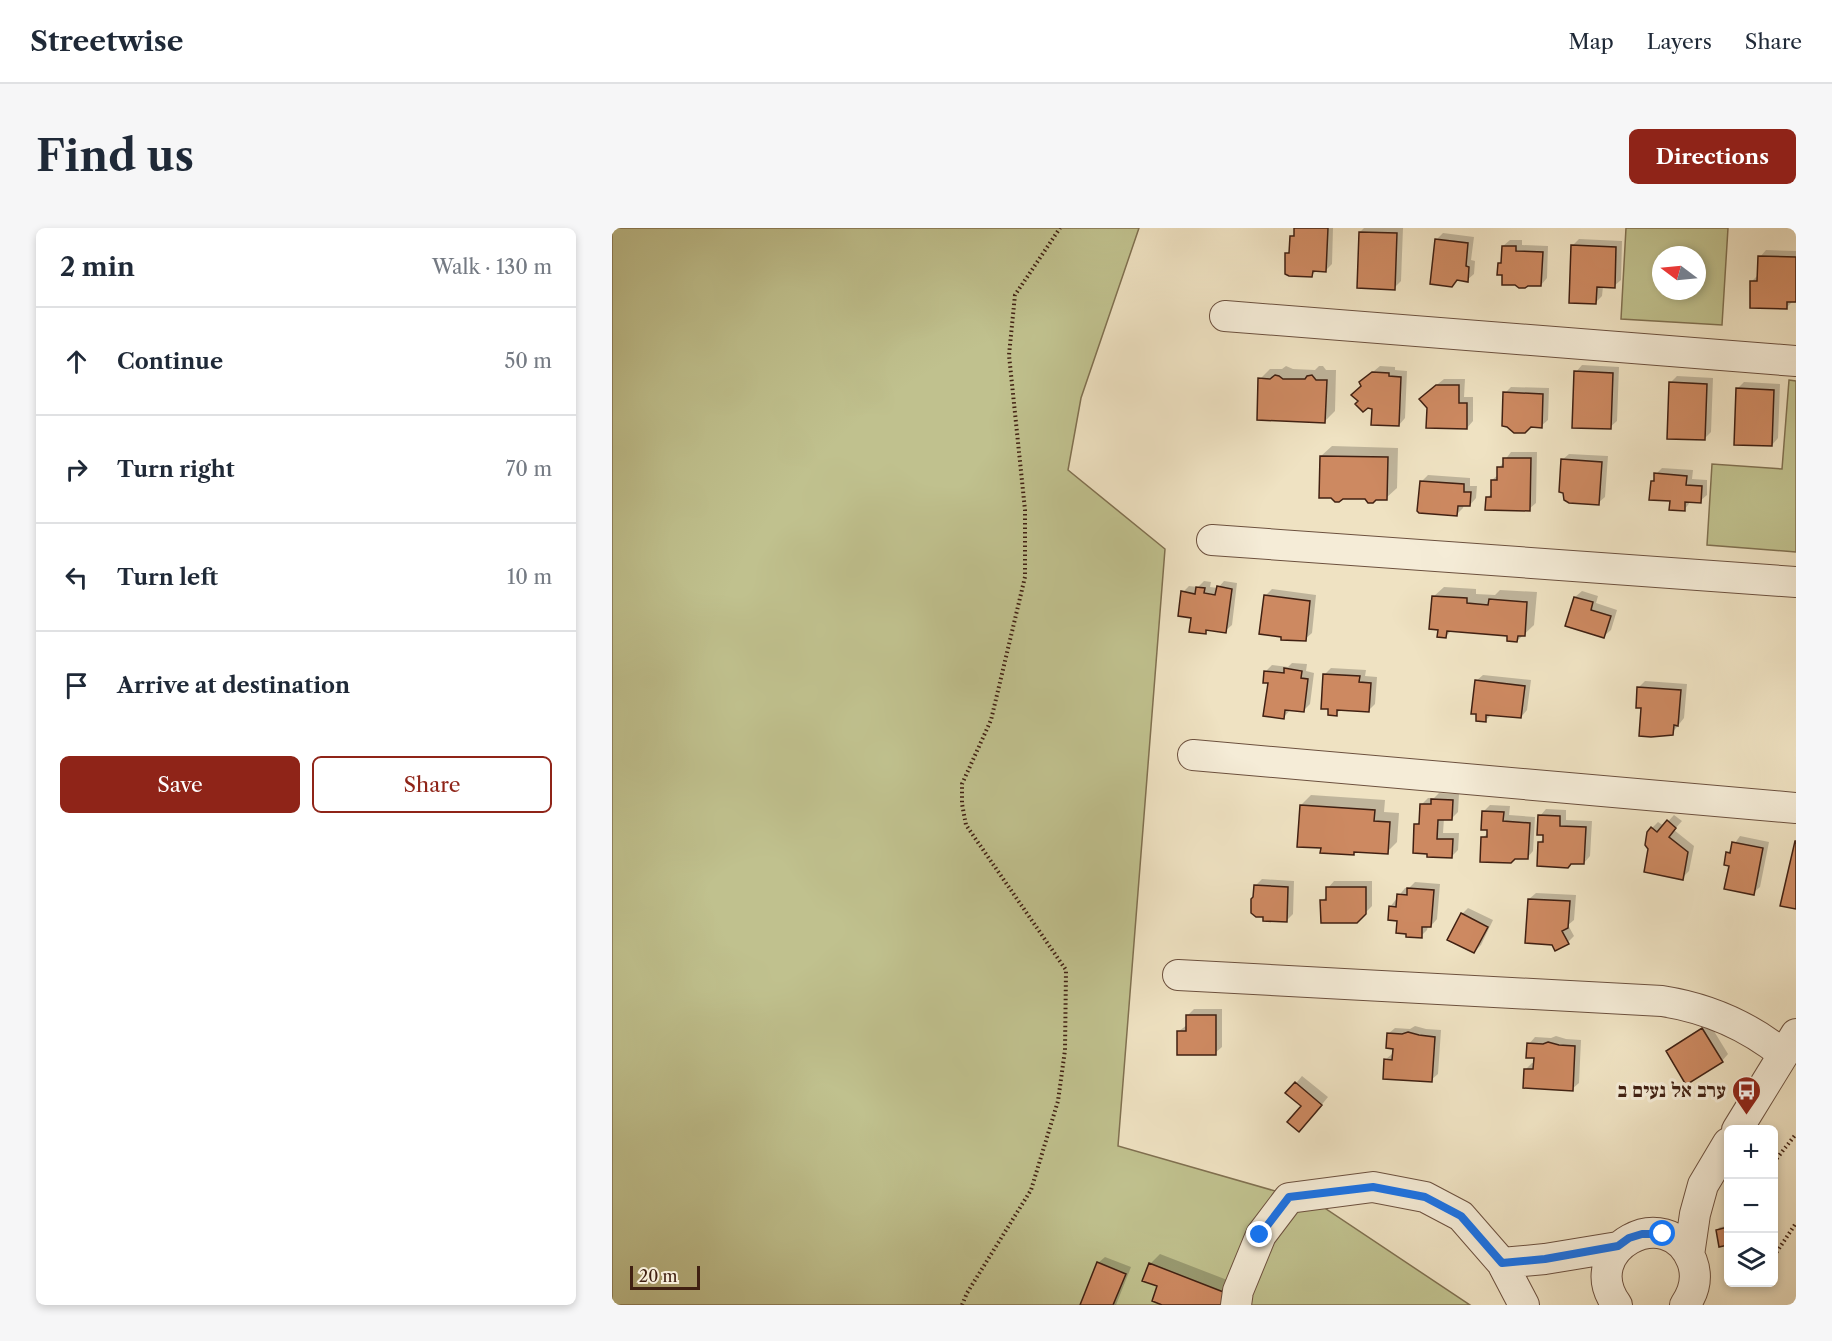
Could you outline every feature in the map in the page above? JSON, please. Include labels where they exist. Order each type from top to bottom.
[{"type":"street","points":[[1225,316],[1796,362]]},
{"type":"street","points":[[1212,540],[1796,582]]},
{"type":"street","points":[[1193,755],[1796,808]]},
{"type":"street","points":[[1178,975],[1662,1001],[1694,1007],[1725,1018],[1754,1033],[1789,1044],[1740,1125]]},
{"type":"street","points":[[1689,1256],[1695,1214],[1703,1185],[1724,1150]]},
{"type":"street","points":[[1617,1305],[1607,1286],[1607,1272],[1611,1258],[1630,1240],[1670,1214],[1703,1185]]},
{"type":"street","points":[[1236,1305],[1238,1291],[1260,1235],[1289,1197],[1373,1187],[1425,1197],[1461,1216],[1502,1263],[1524,1305]]},
{"type":"street","points":[[1502,1263],[1545,1259],[1656,1233],[1670,1237],[1681,1245],[1694,1268],[1695,1282],[1691,1296],[1685,1305]]},
{"type":"path","points":[[962,1305],[967,1293],[1031,1190],[1058,1101],[1065,1050],[1066,970],[966,825],[962,804],[962,783],[991,720],[1025,577],[1025,510],[1009,355],[1015,295],[1060,228]]},
{"type":"path","points":[[1778,1156],[1796,1134]]},
{"type":"path","points":[[1778,1249],[1796,1223]]},
{"type":"green space","points":[[612,228],[1139,228],[1081,398],[1068,470],[1165,549],[1118,1146],[1317,1203],[1470,1305],[612,1305]]},
{"type":"green space","points":[[1626,228],[1728,228],[1722,325],[1621,319]]},
{"type":"green space","points":[[1789,380],[1796,381],[1796,552],[1707,545],[1712,464],[1782,469]]},
{"type":"building","points":[[1294,228],[1328,228],[1326,272],[1313,271],[1312,277],[1285,274],[1285,253],[1289,253],[1290,236],[1294,236]]},
{"type":"building","points":[[1359,232],[1397,233],[1395,290],[1357,288]]},
{"type":"building","points":[[1435,239],[1468,243],[1466,266],[1469,267],[1468,282],[1457,280],[1452,287],[1430,284]]},
{"type":"building","points":[[1571,245],[1616,247],[1615,288],[1597,287],[1596,304],[1569,303]]},
{"type":"building","points":[[1502,246],[1516,246],[1516,251],[1543,252],[1541,286],[1519,288],[1515,285],[1502,285],[1502,275],[1497,275],[1498,263],[1501,263]]},
{"type":"building","points":[[1758,256],[1796,257],[1796,302],[1787,302],[1787,309],[1750,308],[1750,281],[1757,281]]},
{"type":"building","points":[[1574,371],[1613,373],[1611,429],[1572,428]]},
{"type":"building","points":[[1372,372],[1389,373],[1389,376],[1401,377],[1399,426],[1371,425],[1372,409],[1368,408],[1363,412],[1355,404],[1358,401],[1351,395],[1361,386],[1359,382]]},
{"type":"building","points":[[1275,375],[1283,379],[1305,379],[1312,375],[1316,380],[1327,380],[1325,423],[1257,420],[1258,378],[1270,379]]},
{"type":"building","points":[[1669,382],[1707,384],[1705,440],[1667,439]]},
{"type":"building","points":[[1436,385],[1459,385],[1459,403],[1467,403],[1467,429],[1426,428],[1427,408],[1419,399]]},
{"type":"building","points":[[1736,388],[1774,390],[1772,446],[1734,445]]},
{"type":"building","points":[[1503,392],[1543,394],[1542,428],[1531,427],[1525,433],[1514,433],[1502,426]]},
{"type":"building","points":[[1320,456],[1388,457],[1387,500],[1368,503],[1365,499],[1343,499],[1335,502],[1331,498],[1319,498]]},
{"type":"building","points":[[1503,458],[1531,458],[1530,511],[1485,510],[1486,497],[1491,497],[1491,480],[1497,480],[1497,467],[1503,467]]},
{"type":"building","points":[[1561,459],[1602,462],[1599,505],[1569,503],[1564,500],[1563,493],[1559,492]]},
{"type":"building","points":[[1654,473],[1687,476],[1686,485],[1702,486],[1701,503],[1685,502],[1685,511],[1669,510],[1670,501],[1649,500]]},
{"type":"building","points":[[1420,481],[1464,484],[1464,492],[1471,492],[1470,506],[1458,506],[1457,516],[1419,513],[1417,511]]},
{"type":"building","points":[[1217,586],[1232,589],[1226,633],[1206,630],[1206,634],[1189,632],[1191,618],[1178,616],[1181,591],[1195,594],[1196,587],[1205,588],[1204,593],[1215,595]]},
{"type":"building","points":[[1264,595],[1310,601],[1306,641],[1281,640],[1281,637],[1259,634]]},
{"type":"building","points":[[1432,596],[1467,598],[1467,603],[1488,605],[1489,599],[1527,602],[1525,636],[1518,636],[1517,642],[1507,641],[1507,636],[1447,631],[1446,638],[1437,637],[1438,630],[1429,629]]},
{"type":"building","points":[[1574,597],[1593,602],[1591,610],[1611,616],[1604,638],[1565,626]]},
{"type":"building","points":[[1284,668],[1302,671],[1301,678],[1308,679],[1304,712],[1285,710],[1284,719],[1263,716],[1268,683],[1263,683],[1264,671],[1284,673]]},
{"type":"building","points":[[1323,674],[1360,676],[1359,682],[1371,683],[1369,712],[1337,710],[1337,716],[1328,715],[1328,709],[1321,709]]},
{"type":"building","points":[[1475,680],[1525,686],[1521,718],[1486,715],[1486,722],[1476,721],[1476,714],[1471,714]]},
{"type":"building","points":[[1637,687],[1681,690],[1678,726],[1674,725],[1673,735],[1639,736],[1641,708],[1636,708]]},
{"type":"building","points":[[1431,799],[1453,800],[1452,820],[1438,820],[1437,839],[1453,839],[1452,858],[1427,857],[1427,854],[1413,853],[1414,824],[1419,824],[1420,804],[1431,804]]},
{"type":"building","points":[[1300,805],[1375,810],[1374,821],[1390,822],[1388,854],[1320,853],[1321,848],[1297,847]]},
{"type":"building","points":[[1482,811],[1504,812],[1503,821],[1530,823],[1528,859],[1515,859],[1511,863],[1480,862],[1481,837],[1487,837],[1487,830],[1481,830]]},
{"type":"building","points":[[1538,815],[1560,816],[1560,826],[1586,827],[1584,864],[1571,864],[1568,868],[1537,866],[1538,842],[1543,842],[1543,835],[1537,835]]},
{"type":"building","points":[[1667,820],[1676,828],[1669,837],[1688,852],[1683,880],[1644,872],[1648,849],[1645,845],[1647,832],[1651,827],[1657,832]]},
{"type":"building","points":[[1796,841],[1796,909],[1780,906]]},
{"type":"building","points":[[1732,842],[1763,848],[1754,895],[1724,889],[1729,866],[1724,865],[1726,852],[1730,853]]},
{"type":"building","points":[[1254,885],[1288,887],[1287,922],[1263,921],[1263,917],[1256,917],[1251,913]]},
{"type":"building","points":[[1326,887],[1366,887],[1366,914],[1357,923],[1321,923],[1320,900],[1326,900]]},
{"type":"building","points":[[1407,888],[1434,890],[1431,927],[1422,927],[1422,938],[1406,937],[1406,934],[1396,933],[1397,921],[1388,920],[1389,906],[1396,907],[1397,894],[1407,895]]},
{"type":"building","points":[[1528,899],[1570,901],[1568,928],[1562,931],[1569,944],[1555,951],[1552,945],[1525,943]]},
{"type":"building","points":[[1461,913],[1488,927],[1474,953],[1447,940]]},
{"type":"building","points":[[1186,1015],[1216,1015],[1216,1055],[1177,1055],[1177,1031],[1186,1031]]},
{"type":"building","points":[[1702,1028],[1723,1062],[1686,1085],[1666,1051]]},
{"type":"building","points":[[1408,1032],[1435,1037],[1432,1082],[1383,1079],[1384,1059],[1392,1060],[1393,1049],[1386,1048],[1387,1033]]},
{"type":"building","points":[[1548,1042],[1575,1046],[1573,1091],[1523,1088],[1524,1069],[1533,1069],[1534,1058],[1526,1058],[1527,1043]]},
{"type":"building","points":[[1295,1082],[1322,1105],[1299,1132],[1287,1122],[1301,1106],[1285,1093]]},
{"type":"building","points":[[1724,1228],[1724,1246],[1719,1247],[1716,1230]]},
{"type":"building","points":[[1097,1262],[1126,1274],[1113,1305],[1080,1305]]},
{"type":"building","points":[[1149,1263],[1226,1293],[1222,1305],[1162,1305],[1152,1301],[1157,1286],[1142,1281]]},
{"type":"place","name":"ערב אל נעים ב","points":[[1747,1116]]},
{"type":"route","points":[[1260,1235],[1289,1197],[1373,1187],[1425,1197],[1461,1216],[1502,1263],[1545,1259],[1618,1246],[1629,1238],[1642,1234],[1663,1234]]}]
